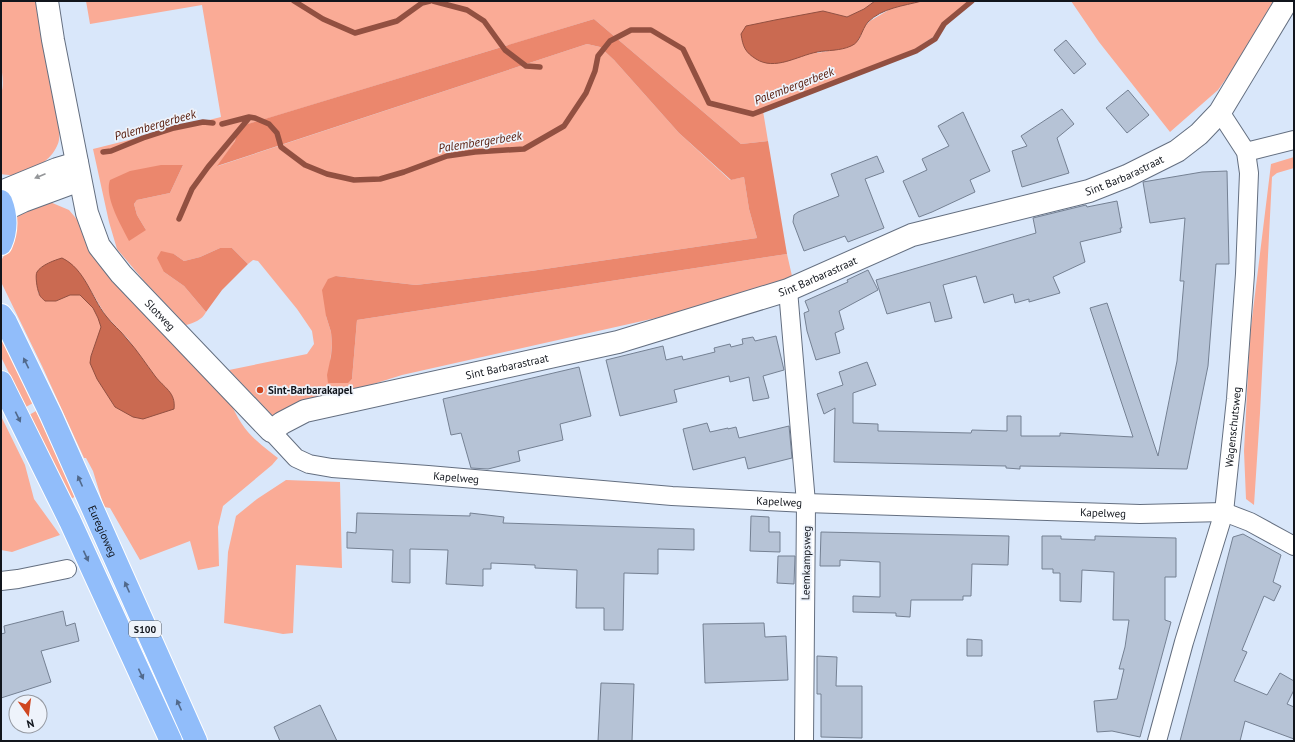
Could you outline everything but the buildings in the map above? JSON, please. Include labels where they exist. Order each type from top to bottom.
[{"type":"main road","points":[[1,244],[6,222],[2,201]]},
{"type":"main road","name":"Euregioweg","points":[[3,313],[51,414],[196,741]]},
{"type":"main road","name":"S100","points":[[1,382],[70,521],[171,741]]},
{"type":"street","name":"Slotweg","points":[[47,1],[78,172],[90,225],[99,246],[121,274],[271,431]]},
{"type":"street","name":"Sint Barbarastraat","points":[[271,431],[282,423],[305,411],[618,342],[788,290],[912,235],[1089,191],[1127,176],[1177,151],[1199,134],[1220,112],[1287,1]]},
{"type":"street","name":"Wagenschutsweg","points":[[1157,741],[1184,642],[1224,512],[1236,399],[1245,274],[1249,173],[1246,152],[1220,112]]},
{"type":"street","points":[[1246,152],[1294,140]]},
{"type":"street","points":[[2,201],[23,201],[78,172]]},
{"type":"street","name":"Leemkampsweg","points":[[788,290],[806,503],[804,741]]},
{"type":"street","name":"Kapelweg","points":[[271,431],[296,458],[309,464],[332,468],[672,496],[806,503],[1140,514],[1224,512],[1250,522],[1294,546]]},
{"type":"street","points":[[1,581],[67,569]]},
{"type":"shaded area","points":[[1,1],[38,1],[59,118],[59,140],[51,156],[36,167],[15,175],[1,174],[1,94],[3,81],[1,60]]},
{"type":"shaded area","points":[[86,1],[875,1],[864,9],[847,17],[823,11],[817,53],[839,49],[859,40],[864,27],[870,21],[892,8],[922,1],[973,1],[936,35],[909,53],[763,111],[768,141],[741,144],[594,19],[239,127],[235,141],[218,166],[587,44],[600,47],[614,60],[679,133],[730,180],[744,177],[749,209],[757,238],[531,271],[416,285],[336,276],[326,316],[331,332],[332,344],[328,383],[347,383],[352,379],[357,320],[787,254],[792,276],[678,313],[402,375],[351,391],[287,428],[273,416],[229,370],[307,354],[314,344],[312,331],[297,309],[258,261],[253,260],[248,264],[232,248],[220,248],[200,257],[184,261],[174,254],[164,272],[184,286],[206,312],[198,321],[186,325],[145,282],[117,249],[109,222],[93,149],[221,117],[202,5],[90,24]],"holes":[[[183,165],[170,193],[137,200],[134,204],[137,215],[146,230],[115,211]]]},
{"type":"shaded area","points":[[875,1],[922,1],[893,8],[874,17],[868,22],[857,42],[843,49],[817,52],[786,62],[771,64],[756,59],[749,54],[744,46],[741,34],[746,26],[823,11],[847,17],[864,9]]},
{"type":"shaded area","points":[[1071,1],[1275,1],[1218,90],[1170,132],[1099,42]]},
{"type":"shaded area","points":[[594,19],[741,144],[768,141],[787,254],[357,320],[352,379],[348,383],[328,383],[327,375],[332,344],[331,332],[326,316],[322,290],[328,279],[336,276],[416,285],[531,271],[757,238],[749,209],[744,177],[731,180],[679,133],[614,60],[600,47],[587,44],[217,166],[235,141],[238,127]]},
{"type":"shaded area","points":[[1294,157],[1294,168],[1277,173],[1272,177],[1254,505],[1246,499],[1244,451],[1250,335],[1271,164]]},
{"type":"shaded area","points":[[161,165],[183,165],[170,193],[137,200],[134,204],[137,215],[146,230],[129,241],[111,203],[109,194],[110,180],[130,171]]},
{"type":"shaded area","points":[[50,202],[69,210],[229,399],[243,426],[254,439],[278,458],[272,465],[223,506],[218,527],[219,566],[198,570],[190,541],[140,560],[110,508],[104,507],[93,471],[86,458],[84,458],[42,366],[2,284],[2,259],[6,252],[16,218],[23,211]],"holes":[[[84,279],[106,316],[128,339],[159,382],[169,391],[115,407],[108,395],[91,356],[101,329],[101,325],[94,310],[84,297],[80,295],[70,295],[56,301],[38,293],[38,288]]]},
{"type":"shaded area","points":[[220,248],[232,248],[248,264],[222,290],[206,312],[184,286],[164,272],[157,258],[161,251],[174,254],[184,261],[200,257]]},
{"type":"shaded area","points":[[62,258],[70,263],[82,276],[106,316],[131,343],[155,376],[169,391],[173,398],[174,409],[143,419],[133,417],[115,407],[97,379],[90,363],[101,327],[93,308],[80,295],[70,295],[56,301],[45,301],[39,294],[36,282],[37,272],[39,269],[52,261]]},
{"type":"shaded area","points":[[1,338],[33,403],[26,407],[1,357]]},
{"type":"shaded area","points":[[36,411],[76,496],[71,499],[29,415]]},
{"type":"shaded area","points":[[1,416],[25,465],[34,499],[60,535],[12,552],[1,550]]},
{"type":"shaded area","points":[[286,480],[340,482],[342,568],[296,565],[293,633],[283,634],[224,623],[228,552],[236,516],[257,499]]},
{"type":"waterway","name":"Palembergerbeek","points":[[294,1],[323,19],[355,33],[397,21],[422,3],[430,1]]},
{"type":"waterway","name":"Palembergerbeek","points":[[433,1],[467,10],[484,21],[505,50],[526,66],[540,67]]},
{"type":"waterway","name":"Palembergerbeek","points":[[222,124],[249,117],[255,118],[269,124],[277,133],[281,147],[305,165],[327,174],[354,180],[380,179],[447,156],[475,152],[524,149],[564,126],[586,93],[595,71],[598,56],[610,41],[631,30],[651,30],[683,49],[709,103],[753,114],[916,51],[935,39],[944,24],[972,1]]},
{"type":"waterway","points":[[179,219],[192,189],[208,167],[249,118]]},
{"type":"waterway","name":"Palembergerbeek","points":[[103,152],[111,151],[143,138],[174,128],[203,122],[213,123]]},
{"type":"place","name":"Sint-Barbarakapel","points":[[260,390]]}]
